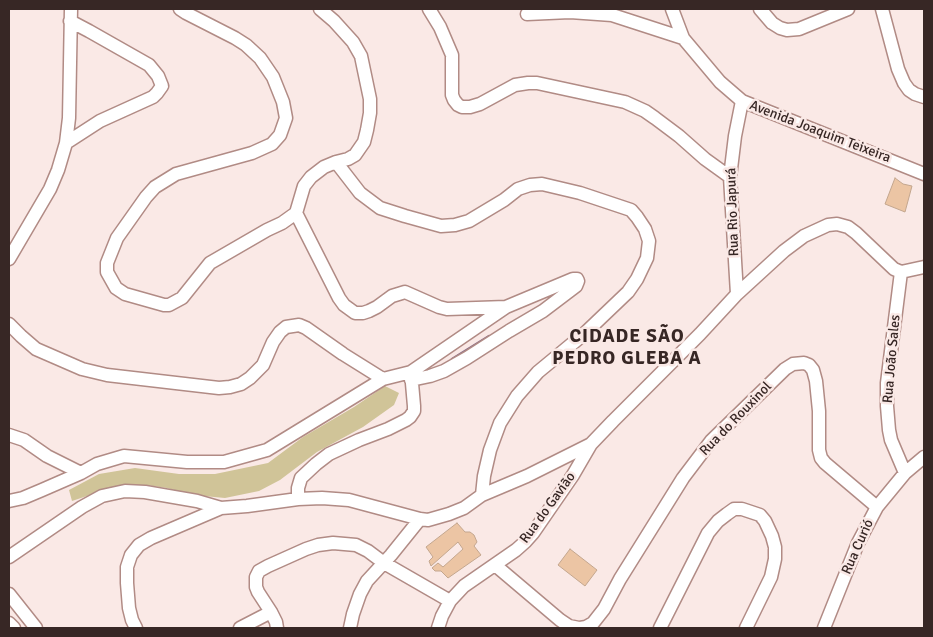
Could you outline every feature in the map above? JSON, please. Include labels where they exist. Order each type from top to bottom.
[{"type":"street","points":[[180,9],[235,38],[260,58],[273,77],[283,102],[286,118],[280,135],[272,144],[252,153],[176,174],[155,187],[118,238],[107,263],[107,272],[111,281],[116,288],[125,294],[164,305],[169,305],[182,298],[210,263],[282,223],[296,213],[304,186],[311,177],[324,167],[355,155],[364,142],[370,113],[370,99],[364,66],[359,51],[353,42],[320,9]]},
{"type":"street","points":[[429,9],[452,55],[452,95],[454,100],[462,107],[475,106],[515,85],[528,83],[537,83],[625,102],[645,111],[730,177]]},
{"type":"street","name":"Avenida Joaquim Teixeira","points":[[672,9],[683,38],[720,82],[742,101],[924,174]]},
{"type":"street","points":[[760,9],[772,23],[787,30],[799,29],[848,9]]},
{"type":"street","points":[[882,9],[898,69],[904,83],[914,94],[924,97]]},
{"type":"street","points":[[527,14],[570,12],[612,15],[683,38]]},
{"type":"street","points":[[66,143],[100,121],[153,97],[162,86],[158,76],[149,65],[90,31],[70,15]]},
{"type":"street","points":[[9,259],[50,190],[66,143],[69,118],[70,15]]},
{"type":"street","name":"Rua Rio Japurá","points":[[737,294],[730,177],[742,101]]},
{"type":"street","points":[[336,162],[360,193],[380,208],[441,226],[469,221],[518,190],[530,185],[542,184],[580,193],[631,210],[645,229],[649,241],[647,258],[637,279],[628,292],[584,334],[538,372],[517,396],[500,423],[490,450],[482,495]]},
{"type":"street","points":[[296,213],[339,298],[344,305],[355,313],[369,311],[392,296],[405,292],[446,309],[506,307]]},
{"type":"street","points":[[136,628],[129,608],[127,567],[131,555],[139,545],[151,538],[221,508],[298,500],[322,498],[349,500],[428,520],[464,508],[482,495],[527,476],[591,444],[737,294],[784,251],[804,236],[828,225],[837,224],[848,227],[894,269],[901,272],[924,267]]},
{"type":"street","name":"Rua João Sales","points":[[901,272],[887,384],[887,406],[891,440],[905,473]]},
{"type":"street","points":[[9,501],[23,498],[97,464],[124,456],[224,462],[268,450],[383,379],[430,376],[444,371],[543,311],[576,286],[577,279],[506,307],[411,376]]},
{"type":"street","points":[[9,324],[36,349],[82,369],[107,375],[219,388],[241,384],[250,378],[263,365],[273,342],[280,332],[286,327],[299,325],[383,379]]},
{"type":"street","name":"Rua do Rouxinol","points":[[495,565],[569,626],[580,628],[593,623],[604,609],[620,579],[683,478],[711,441],[785,369],[793,364],[804,362],[813,370],[816,381],[821,458],[877,507]]},
{"type":"street","points":[[298,500],[297,493],[301,478],[329,454],[388,429],[410,417],[414,412],[411,376]]},
{"type":"street","points":[[9,435],[24,440],[47,456],[81,473]]},
{"type":"street","name":"Rua do Gavião","points":[[438,628],[450,601],[464,586],[516,550],[533,533],[573,475],[591,444]]},
{"type":"street","name":"Rua Curió","points":[[824,628],[858,543],[877,507],[905,473],[924,457]]},
{"type":"street","points":[[9,557],[82,507],[102,496],[125,491],[145,492],[197,501],[221,508]]},
{"type":"street","points":[[660,628],[708,533],[727,514],[734,510],[742,509],[760,515],[765,521],[772,536],[775,553],[771,577],[746,628]]},
{"type":"street","points":[[350,628],[360,594],[367,581],[420,519]]},
{"type":"street","points":[[277,628],[271,612],[258,592],[256,577],[259,571],[268,566],[318,545],[344,543],[356,545],[450,601]]},
{"type":"street","points":[[9,594],[36,628]]},
{"type":"street","points":[[240,628],[271,612]]},
{"type":"street","points":[[9,623],[14,628]]},
{"type":"shaded area","points":[[385,386],[399,393],[394,405],[363,427],[317,452],[280,480],[259,491],[225,498],[193,495],[146,485],[102,491],[72,501],[69,490],[99,474],[135,468],[179,474],[215,474],[268,463],[303,437]]},
{"type":"building","points":[[895,178],[903,184],[912,186],[905,212],[885,204]]},
{"type":"building","points":[[457,523],[465,532],[470,532],[474,535],[477,542],[474,546],[481,555],[448,578],[441,571],[435,571],[432,568],[438,563],[443,567],[463,549],[458,542],[431,566],[429,561],[433,557],[426,547]]},
{"type":"building","points":[[570,549],[597,570],[585,586],[558,565]]},
{"type":"waterway","points":[[452,359],[489,336]]},
{"type":"district","name":"CIDADE SÃO PEDRO GLEBA A","points":[[627,348]]}]
